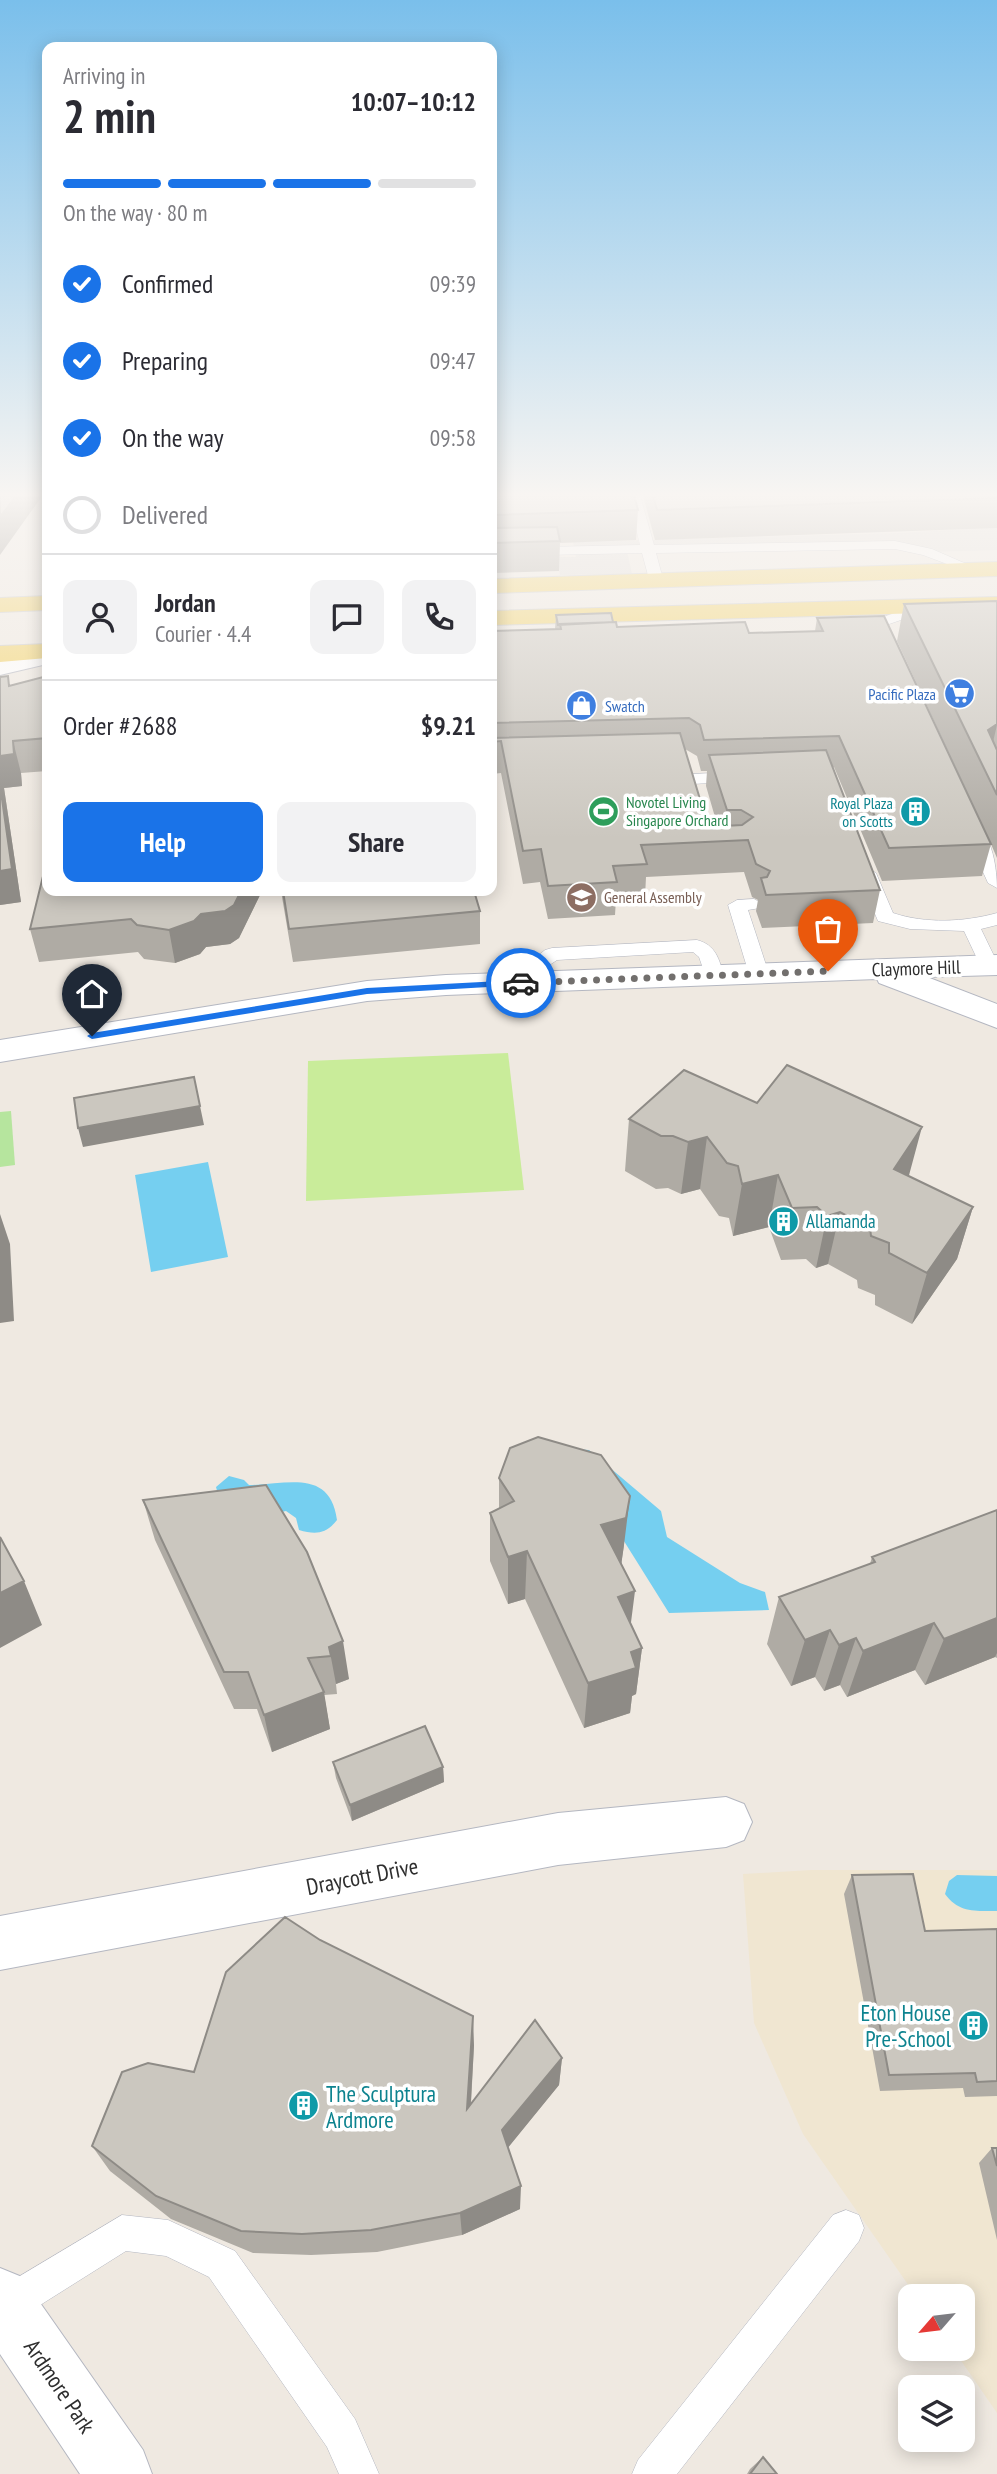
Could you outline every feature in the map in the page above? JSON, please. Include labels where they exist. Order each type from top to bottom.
[{"type":"main road","points":[[497,618],[875,607]]},
{"type":"main road","points":[[0,654],[42,651]]},
{"type":"street","points":[[0,667],[42,657]]},
{"type":"street","name":"Claymore Hill","points":[[0,1051],[367,991],[993,965]]},
{"type":"street","points":[[874,970],[971,1004],[997,1017]]},
{"type":"street","name":"Draycott Drive","points":[[0,1942],[558,1839],[726,1822]]},
{"type":"street","name":"Ardmore Park","points":[[3,2302],[119,2474]]},
{"type":"lane","points":[[884,638],[843,636],[924,607]]},
{"type":"lane","points":[[693,779],[747,777]]},
{"type":"lane","points":[[965,813],[997,883]]},
{"type":"lane","points":[[862,861],[871,901],[885,917],[898,922],[970,925],[997,919]]},
{"type":"lane","points":[[746,905],[759,974]]},
{"type":"lane","points":[[970,925],[993,965]]},
{"type":"lane","points":[[652,2474],[846,2228]]},
{"type":"lane","points":[[3,2302],[122,2233],[168,2238],[222,2264],[341,2433],[359,2474]]},
{"type":"shaded area","points":[[811,1870],[997,1870],[997,2413],[975,2381],[975,2375],[971,2375],[961,2361],[975,2361],[975,2284],[908,2284],[803,2134],[754,2023],[743,1874]]},
{"type":"green space","points":[[508,1053],[524,1190],[306,1201],[308,1061]]},
{"type":"green space","points":[[11,1111],[15,1165],[0,1167],[0,1112]]},
{"type":"water","points":[[208,1162],[228,1257],[151,1272],[135,1175]]},
{"type":"water","points":[[557,1448],[589,1450],[661,1511],[667,1537],[740,1583],[765,1592],[769,1610],[669,1613],[592,1490]]},
{"type":"water","points":[[229,1476],[244,1480],[249,1485],[291,1482],[316,1486],[326,1493],[333,1504],[337,1520],[325,1531],[311,1533],[299,1530],[296,1518],[286,1511],[267,1515],[222,1509],[216,1487]]},
{"type":"water","points":[[957,1875],[997,1876],[997,1911],[968,1910],[950,1900],[945,1894],[949,1881]]},
{"type":"building","name":"Pacific Plaza","points":[[906,607],[997,607],[997,724],[988,730],[997,750],[997,795]]},
{"type":"building","points":[[611,613],[613,622],[558,625],[556,615]]},
{"type":"building","points":[[884,616],[991,844],[889,848],[839,736],[704,740],[700,725],[689,718],[497,723],[497,631],[561,629],[560,624],[616,622],[617,627],[745,622],[749,633],[823,631],[817,618]]},
{"type":"building","points":[[8,676],[9,686],[42,677],[42,738],[13,741],[14,754],[0,756],[0,677]]},
{"type":"building","points":[[680,733],[706,819],[723,826],[742,825],[753,817],[741,810],[727,810],[709,755],[826,750],[880,890],[766,895],[761,878],[767,877],[770,871],[756,864],[748,840],[641,845],[647,864],[613,866],[617,882],[548,886],[541,849],[523,851],[501,741],[497,741],[497,738]]},
{"type":"building","points":[[0,785],[12,869],[0,871]]},
{"type":"building","points":[[42,880],[42,896],[238,896],[234,905],[225,911],[201,914],[194,921],[169,930],[137,925],[131,919],[30,929]]},
{"type":"building","points":[[284,896],[476,896],[480,911],[289,929]]},
{"type":"building","points":[[787,1065],[922,1127],[894,1169],[973,1207],[927,1273],[889,1253],[889,1243],[871,1236],[870,1228],[840,1212],[827,1216],[817,1207],[792,1208],[778,1175],[742,1184],[738,1166],[727,1163],[707,1137],[688,1142],[673,1136],[661,1136],[629,1119],[684,1070],[757,1103]]},
{"type":"building","points":[[194,1077],[200,1106],[78,1128],[74,1098]]},
{"type":"building","points":[[538,1437],[601,1455],[630,1496],[626,1518],[601,1525],[635,1591],[618,1597],[642,1648],[631,1652],[636,1668],[588,1683],[527,1551],[508,1557],[490,1513],[514,1501],[499,1478],[510,1448]]},
{"type":"building","points":[[266,1485],[307,1552],[343,1641],[329,1647],[331,1656],[308,1658],[324,1692],[264,1715],[248,1672],[224,1672],[143,1500]]},
{"type":"building","points":[[997,1510],[997,1618],[944,1639],[934,1623],[863,1651],[856,1638],[839,1645],[830,1630],[805,1640],[779,1597],[875,1562],[872,1557]]},
{"type":"building","points":[[0,1537],[24,1581],[0,1593]]},
{"type":"building","points":[[425,1726],[443,1767],[350,1805],[333,1762]]},
{"type":"building","points":[[913,1874],[925,1931],[997,1929],[997,2081],[977,2082],[975,2073],[889,2075],[852,1875]]},
{"type":"building","name":"The Sculptura Ardmore","points":[[285,1917],[320,1940],[473,2016],[467,2109],[535,2020],[562,2058],[502,2130],[521,2186],[460,2213],[371,2230],[302,2234],[241,2231],[156,2196],[92,2146],[122,2072],[148,2063],[194,2072],[226,1972]]},
{"type":"building","points":[[992,2148],[997,2148],[997,2166]]},
{"type":"building","points":[[763,2457],[777,2474],[750,2474]]},
{"type":"way so far","points":[[521,983],[828,971]]},
{"type":"place","name":"Pacific Plaza","points":[[959,694]]},
{"type":"place","name":"Swatch","points":[[582,706]]},
{"type":"place","name":"Novotel Living Singapore Orchard","points":[[603,811]]},
{"type":"place","name":"Royal Plaza on Scotts","points":[[916,812]]},
{"type":"place","name":"General Assembly","points":[[581,897]]},
{"type":"place","name":"Allamanda","points":[[783,1221]]},
{"type":"place","name":"Eton House Pre-School","points":[[974,2025]]},
{"type":"place","name":"The Sculptura Ardmore","points":[[303,2106]]},
{"type":"route","points":[[92,1036],[367,991],[521,983]]}]
